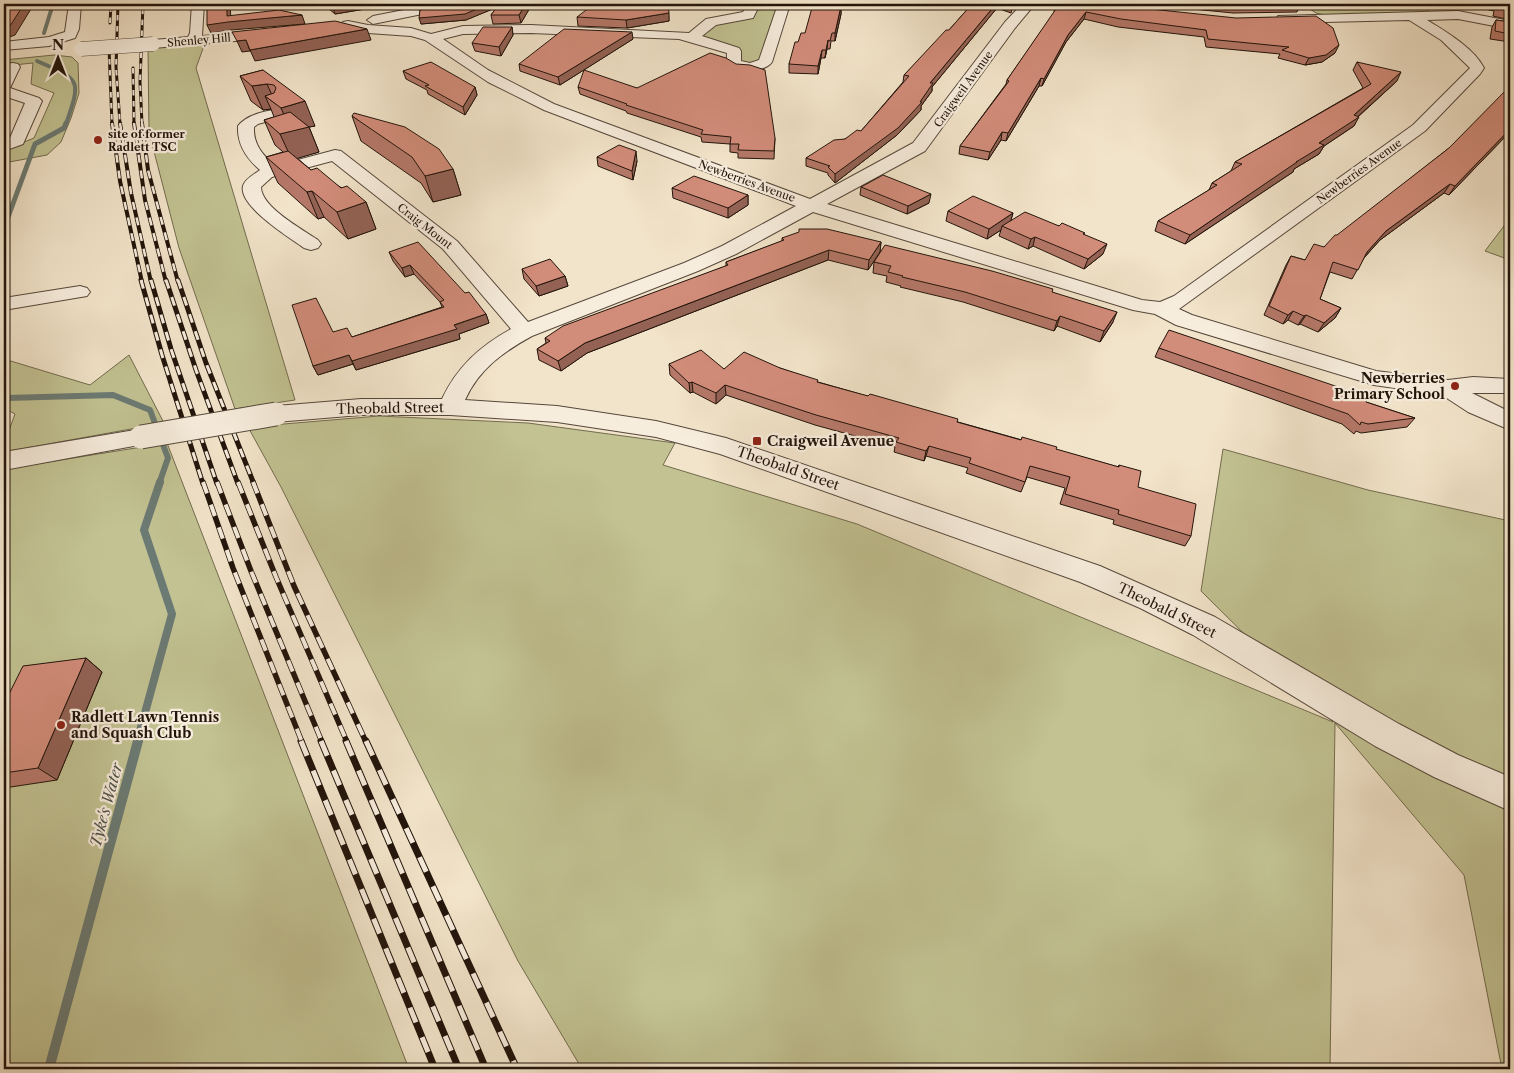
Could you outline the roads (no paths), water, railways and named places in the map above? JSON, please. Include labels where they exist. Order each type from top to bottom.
[{"type":"street","points":[[4,46],[53,40],[68,36],[71,32],[75,4]]},
{"type":"street","points":[[193,41],[197,33],[198,4]]},
{"type":"street","points":[[397,4],[408,14],[452,4]]},
{"type":"street","points":[[692,37],[711,22],[748,15],[754,4]]},
{"type":"street","points":[[430,38],[463,30],[531,29],[692,37],[734,51],[734,63],[739,66],[748,67],[762,65],[765,62],[784,4]]},
{"type":"street","name":"Craigweil Avenue","points":[[450,407],[465,376],[483,357],[503,342],[524,331],[691,267],[729,250],[919,147],[1010,25],[1029,4]]},
{"type":"street","points":[[1298,4],[1318,18]]},
{"type":"street","points":[[1269,19],[1318,18],[1413,10],[1458,15],[1510,25]]},
{"type":"street","name":"Newberries Avenue","points":[[408,14],[343,26],[417,33],[430,38],[479,70],[526,97],[813,206],[1140,306],[1160,308],[1170,306],[1181,300],[1419,128],[1476,71],[1475,64],[1413,10]]},
{"type":"street","name":"Shenley Hill","points":[[4,55],[282,33]]},
{"type":"street","points":[[4,68],[13,67],[4,86]]},
{"type":"street","points":[[4,90],[34,101],[17,141],[4,146]]},
{"type":"street","points":[[278,114],[252,121],[246,126],[244,134],[250,149],[269,168],[268,173],[252,185],[252,192],[260,207],[311,244]]},
{"type":"street","name":"Craig Mount","points":[[268,173],[335,155],[450,244],[524,331]]},
{"type":"street","points":[[4,304],[80,292]]},
{"type":"street","name":"Newberries Avenue","points":[[1160,308],[1184,320],[1374,378],[1448,388]]},
{"type":"street","points":[[1448,388],[1473,384],[1510,386]]},
{"type":"street","points":[[1448,388],[1476,406],[1510,422]]},
{"type":"street","name":"Theobald Street","points":[[4,461],[276,414],[361,407],[450,407],[567,416],[656,429],[717,445],[830,482],[1090,574],[1204,626],[1388,735],[1446,766],[1510,794]]},
{"type":"waterway","name":"Tyke's Water","points":[[44,33],[53,4]]},
{"type":"waterway","name":"Tyke's Water","points":[[37,61],[62,72],[74,82],[74,97],[66,124]]},
{"type":"waterway","name":"Tyke's Water","points":[[4,228],[35,144],[64,128],[66,123]]},
{"type":"waterway","name":"Tyke's Water","points":[[4,393],[7,398],[113,395],[150,410],[168,458],[159,484]]},
{"type":"waterway","name":"Tyke's Water","points":[[137,742],[172,614],[144,530],[160,482]]},
{"type":"waterway","name":"Tyke's Water","points":[[49,1069],[138,741]]},
{"type":"railway","points":[[110,23],[111,4]]},
{"type":"railway","points":[[118,4],[116,67],[120,124]]},
{"type":"railway","points":[[142,124],[140,82],[143,4]]},
{"type":"railway","points":[[109,48],[112,124]]},
{"type":"railway","points":[[133,68],[134,124]]},
{"type":"railway","points":[[112,123],[120,181],[142,282]]},
{"type":"railway","points":[[120,123],[131,193],[151,282]]},
{"type":"railway","points":[[134,123],[145,200],[166,282]]},
{"type":"railway","points":[[142,123],[148,170],[178,282]]},
{"type":"railway","points":[[141,280],[162,355],[203,484]]},
{"type":"railway","points":[[151,280],[171,349],[217,484]]},
{"type":"railway","points":[[166,280],[196,370],[238,484]]},
{"type":"railway","points":[[178,280],[206,363],[254,484]]},
{"type":"railway","points":[[203,482],[233,568],[302,742]]},
{"type":"railway","points":[[217,482],[251,571],[322,742]]},
{"type":"railway","points":[[238,482],[276,577],[347,742]]},
{"type":"railway","points":[[253,482],[294,586],[366,742]]},
{"type":"railway","points":[[301,741],[435,1069]]},
{"type":"railway","points":[[321,741],[459,1069]]},
{"type":"railway","points":[[346,741],[486,1069]]},
{"type":"railway","points":[[366,741],[517,1069]]},
{"type":"place","name":"site of former Radlett TSC","points":[[98,140]]},
{"type":"place","name":"Newberries Primary School","points":[[1455,386]]},
{"type":"place","name":"Craigweil Avenue","points":[[757,441]]},
{"type":"place","name":"Radlett Lawn Tennis and Squash Club","points":[[61,725]]}]
